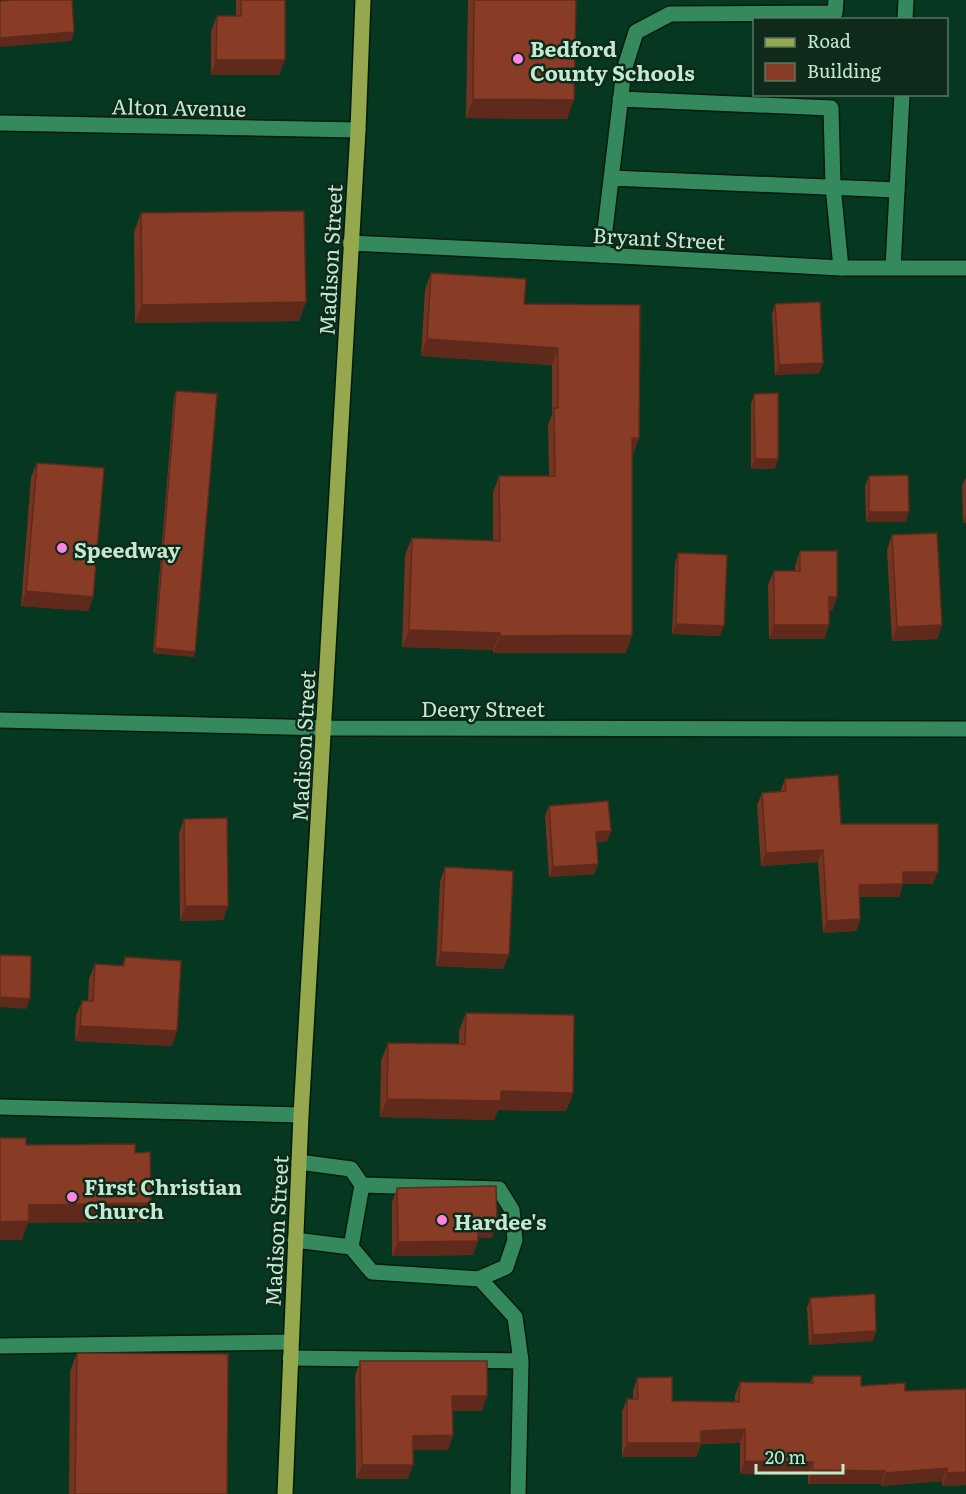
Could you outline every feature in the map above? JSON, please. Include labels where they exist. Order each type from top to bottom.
[{"type":"main road","name":"Madison Street","points":[[285,1494],[301,1115],[358,130],[363,0]]},
{"type":"street","points":[[905,18],[906,0]]},
{"type":"street","points":[[603,255],[624,70],[636,32],[670,14],[835,11]]},
{"type":"street","points":[[893,268],[902,96]]},
{"type":"street","points":[[620,99],[832,101],[833,186],[841,268]]},
{"type":"street","name":"Alton Avenue","points":[[0,123],[358,130]]},
{"type":"street","points":[[611,178],[897,190]]},
{"type":"street","name":"Bryant Street","points":[[350,243],[841,268],[966,268]]},
{"type":"street","name":"Deery Street","points":[[0,720],[324,728],[966,729]]},
{"type":"street","points":[[0,1107],[301,1115]]},
{"type":"street","points":[[299,1162],[351,1169],[362,1185],[351,1247]]},
{"type":"street","points":[[295,1240],[351,1247],[372,1272],[478,1279],[506,1267],[515,1240],[512,1210],[499,1189],[362,1185]]},
{"type":"street","points":[[478,1279],[515,1317],[521,1361],[518,1494]]},
{"type":"street","points":[[0,1346],[291,1342]]},
{"type":"street","points":[[290,1358],[521,1361]]},
{"type":"building","points":[[72,0],[74,32],[0,38],[0,1]]},
{"type":"building","points":[[241,0],[285,0],[285,60],[216,60],[217,16],[241,16]]},
{"type":"building","name":"Bedford County Schools","points":[[474,0],[576,0],[574,100],[473,99]]},
{"type":"building","points":[[304,211],[306,302],[142,305],[141,213]]},
{"type":"building","points":[[431,273],[526,279],[524,304],[640,305],[639,438],[632,438],[632,635],[500,636],[500,633],[409,630],[412,538],[500,541],[499,476],[555,476],[554,408],[558,408],[558,348],[427,339]]},
{"type":"building","points":[[820,302],[823,363],[779,365],[775,304]]},
{"type":"building","points":[[176,391],[217,394],[195,652],[155,648]]},
{"type":"building","points":[[778,393],[778,459],[755,459],[754,394]]},
{"type":"building","points":[[37,463],[104,468],[93,597],[26,591]]},
{"type":"building","points":[[908,475],[909,512],[869,512],[869,476]]},
{"type":"building","points":[[937,533],[942,625],[897,627],[892,535]]},
{"type":"building","points":[[800,551],[837,551],[837,597],[829,597],[829,625],[774,625],[774,571],[800,571]]},
{"type":"building","points":[[678,553],[727,555],[724,626],[676,624]]},
{"type":"building","points":[[838,775],[841,824],[938,824],[938,872],[903,872],[903,884],[859,885],[860,919],[827,921],[823,850],[766,853],[762,793],[786,791],[785,779]]},
{"type":"building","points":[[608,801],[611,831],[596,832],[598,864],[553,867],[549,806]]},
{"type":"building","points":[[227,818],[228,906],[185,906],[184,819]]},
{"type":"building","points":[[445,867],[513,871],[509,955],[441,952]]},
{"type":"building","points":[[0,955],[31,956],[30,999],[0,997]]},
{"type":"building","points":[[125,957],[181,961],[177,1031],[80,1026],[82,1001],[93,1001],[95,964],[124,966]]},
{"type":"building","points":[[466,1013],[574,1015],[573,1093],[501,1091],[501,1101],[387,1099],[388,1043],[465,1044]]},
{"type":"building","name":"First Christian Church","points":[[0,1138],[26,1138],[26,1145],[135,1144],[135,1153],[150,1152],[151,1203],[29,1205],[29,1221],[0,1222]]},
{"type":"building","name":"Hardee's","points":[[496,1186],[497,1223],[478,1224],[478,1241],[398,1242],[397,1188]]},
{"type":"building","points":[[875,1294],[876,1331],[813,1335],[810,1298]]},
{"type":"building","points":[[77,1353],[228,1354],[227,1494],[75,1494]]},
{"type":"building","points":[[360,1361],[487,1361],[487,1396],[452,1396],[453,1435],[413,1436],[413,1465],[362,1465]]},
{"type":"building","points":[[813,1376],[861,1376],[861,1386],[905,1383],[905,1391],[966,1389],[966,1472],[947,1473],[947,1468],[886,1473],[885,1471],[813,1470],[813,1462],[745,1461],[745,1429],[701,1431],[701,1443],[627,1443],[627,1399],[638,1399],[637,1378],[672,1377],[672,1401],[739,1402],[740,1382],[813,1383]]},
{"type":"place","name":"Bedford County Schools","points":[[518,59]]},
{"type":"place","name":"Speedway","points":[[62,548]]},
{"type":"place","name":"First Christian Church","points":[[72,1197]]},
{"type":"place","name":"Hardee's","points":[[442,1220]]}]
